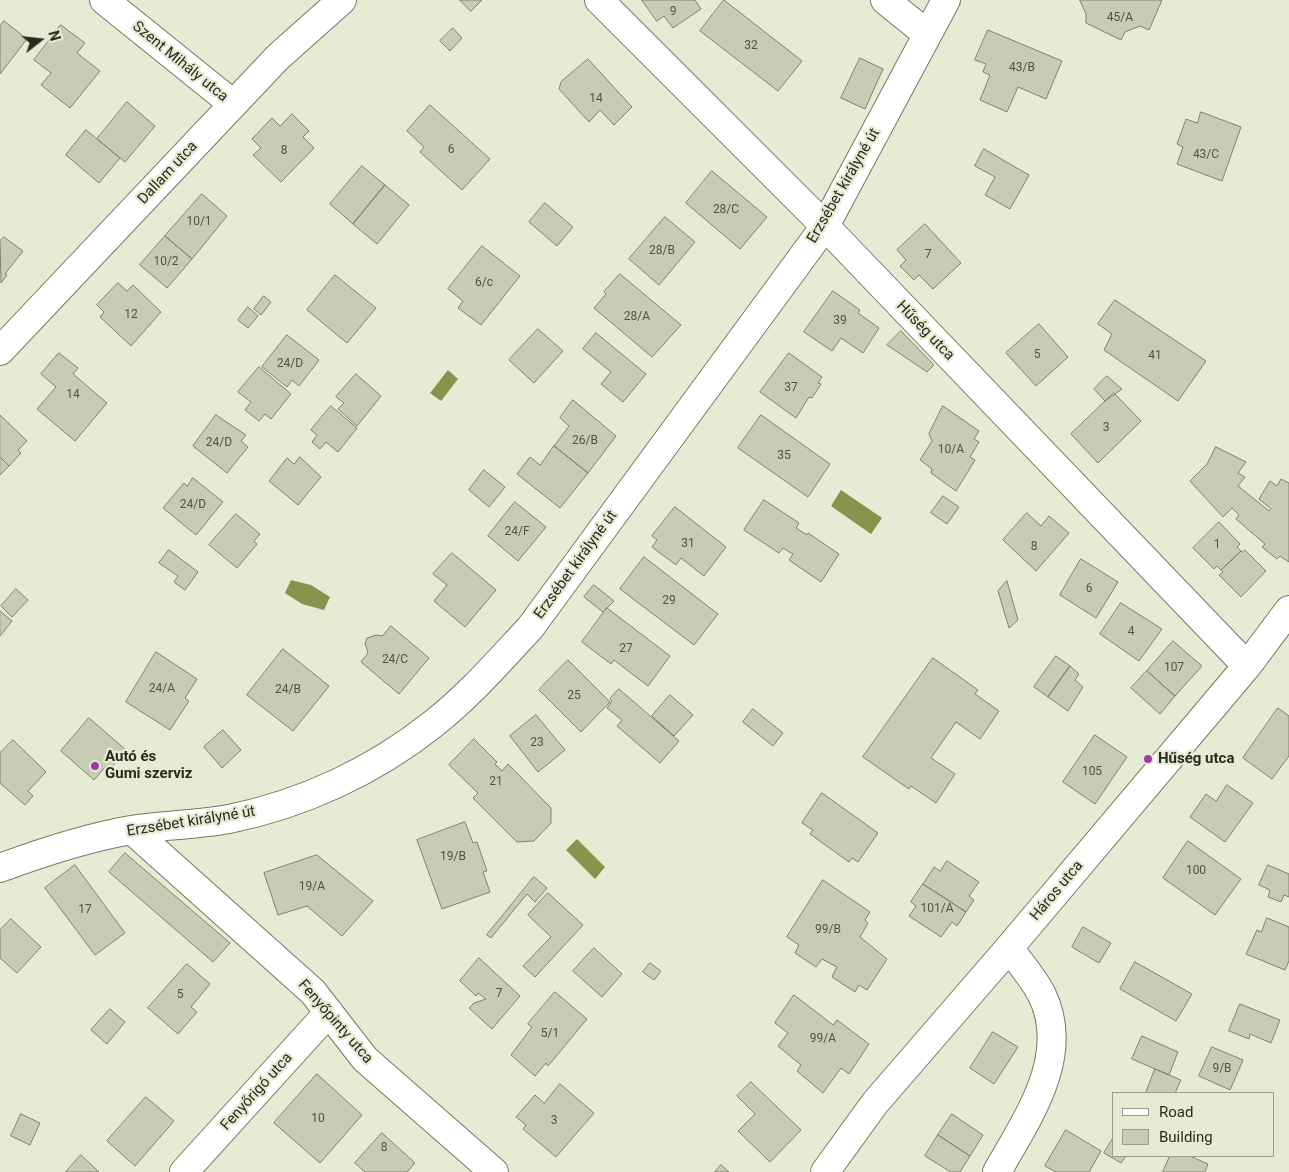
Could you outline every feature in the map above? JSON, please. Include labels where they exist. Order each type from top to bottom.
[{"type":"street","name":"Szent Mihály utca","points":[[104,0],[233,104]]},
{"type":"street","name":"Dallam utca","points":[[0,351],[278,57],[342,0]]},
{"type":"street","name":"Hűség utca","points":[[599,0],[825,226],[1247,666]]},
{"type":"street","points":[[885,0],[927,34]]},
{"type":"street","name":"Erzsébet királyné út","points":[[0,868],[70,844],[132,830],[228,819],[279,806],[325,789],[378,762],[434,724],[484,677],[530,628],[825,226],[946,0]]},
{"type":"street","name":"Háros utca","points":[[825,1172],[875,1103],[1009,948],[1247,666],[1289,610]]},
{"type":"street","name":"Fenyőpinty utca","points":[[132,830],[313,992],[365,1060],[494,1172]]},
{"type":"street","points":[[997,1172],[1035,1103],[1050,1061],[1052,1030],[1042,995],[1009,948]]},
{"type":"street","name":"Fenyőrigó utca","points":[[184,1172],[329,1012]]},
{"type":"shaded area","points":[[448,370],[458,379],[441,401],[430,393]]},
{"type":"shaded area","points":[[841,490],[882,518],[871,534],[831,506]]},
{"type":"shaded area","points":[[291,580],[311,585],[330,597],[324,610],[302,604],[285,593]]},
{"type":"shaded area","points":[[577,839],[605,867],[595,879],[566,850]]},
{"type":"building","points":[[460,0],[482,0],[471,11]]},
{"type":"building","points":[[642,0],[695,0],[701,9],[673,28],[664,16],[657,21]]},
{"type":"building","points":[[724,0],[802,61],[778,91],[700,31]]},
{"type":"building","points":[[1080,0],[1162,0],[1149,30],[1140,26],[1125,32],[1121,40],[1086,23],[1086,14]]},
{"type":"building","points":[[4,21],[27,39],[0,74],[0,26]]},
{"type":"building","points":[[61,25],[85,43],[77,53],[100,71],[70,108],[41,85],[51,73],[34,60]]},
{"type":"building","points":[[453,28],[462,38],[450,51],[440,41]]},
{"type":"building","points":[[988,30],[1062,61],[1046,99],[1018,87],[1007,112],[980,100],[990,75],[983,72],[986,64],[975,60]]},
{"type":"building","points":[[860,58],[883,69],[865,109],[841,98]]},
{"type":"building","points":[[588,59],[632,107],[614,125],[600,110],[589,122],[559,89],[561,82]]},
{"type":"building","points":[[127,102],[155,126],[125,162],[97,139]]},
{"type":"building","points":[[430,105],[490,159],[462,190],[420,152],[424,147],[407,131]]},
{"type":"building","points":[[1201,112],[1241,127],[1222,181],[1177,164],[1183,147],[1177,144],[1186,119],[1197,123]]},
{"type":"building","points":[[292,114],[309,131],[303,137],[314,148],[281,182],[253,155],[261,148],[252,139],[272,118],[280,126]]},
{"type":"building","points":[[86,130],[120,158],[99,183],[66,155]]},
{"type":"building","points":[[984,149],[1029,175],[1010,209],[985,195],[995,177],[975,166]]},
{"type":"building","points":[[362,166],[385,185],[353,224],[330,204]]},
{"type":"building","points":[[712,171],[767,217],[740,249],[686,203]]},
{"type":"building","points":[[385,185],[409,205],[377,244],[353,224]]},
{"type":"building","points":[[202,194],[227,216],[192,259],[165,236]]},
{"type":"building","points":[[545,203],[573,227],[557,246],[529,222]]},
{"type":"building","points":[[665,217],[695,242],[659,285],[629,259]]},
{"type":"building","points":[[925,224],[961,263],[933,289],[919,275],[914,280],[900,266],[906,260],[897,250]]},
{"type":"building","points":[[165,236],[192,259],[167,288],[140,265]]},
{"type":"building","points":[[4,237],[23,251],[5,274],[7,275],[1,283],[0,241]]},
{"type":"building","points":[[482,246],[520,276],[481,325],[458,308],[463,301],[448,289]]},
{"type":"building","points":[[620,274],[681,325],[652,357],[594,308],[606,294],[604,292]]},
{"type":"building","points":[[335,275],[376,308],[347,343],[307,310]]},
{"type":"building","points":[[118,283],[127,291],[133,285],[161,312],[131,346],[100,317],[104,312],[97,305]]},
{"type":"building","points":[[833,291],[860,310],[858,313],[879,328],[863,353],[841,338],[832,351],[804,332]]},
{"type":"building","points":[[264,296],[271,302],[261,315],[254,309]]},
{"type":"building","points":[[1115,300],[1206,361],[1178,401],[1104,350],[1112,334],[1098,324]]},
{"type":"building","points":[[248,307],[258,316],[248,328],[238,320]]},
{"type":"building","points":[[1039,324],[1068,357],[1036,386],[1006,353]]},
{"type":"building","points":[[538,329],[563,351],[534,383],[509,360]]},
{"type":"building","points":[[901,331],[934,365],[927,372],[887,345]]},
{"type":"building","points":[[596,333],[646,374],[623,402],[601,384],[611,372],[583,349]]},
{"type":"building","points":[[287,335],[319,360],[299,386],[292,380],[287,387],[262,367]]},
{"type":"building","points":[[59,353],[78,368],[73,374],[107,403],[75,441],[37,409],[56,387],[41,374]]},
{"type":"building","points":[[789,353],[822,377],[818,383],[821,384],[812,398],[809,397],[796,418],[760,392]]},
{"type":"building","points":[[259,367],[291,394],[271,419],[265,414],[259,421],[245,410],[251,402],[238,392]]},
{"type":"building","points":[[356,374],[381,396],[357,426],[338,409],[344,403],[336,397]]},
{"type":"building","points":[[1107,376],[1122,389],[1105,401],[1094,389]]},
{"type":"building","points":[[1114,393],[1141,421],[1098,463],[1071,434]]},
{"type":"building","points":[[573,400],[616,436],[588,473],[554,446],[569,426],[560,418]]},
{"type":"building","points":[[331,406],[357,428],[338,452],[326,442],[320,449],[312,442],[317,435],[311,430]]},
{"type":"building","points":[[943,406],[979,431],[974,439],[979,442],[970,457],[975,460],[956,491],[931,473],[932,469],[920,460],[932,441],[929,434]]},
{"type":"building","points":[[0,415],[27,441],[18,450],[21,453],[9,466],[0,457]]},
{"type":"building","points":[[216,415],[246,435],[241,441],[248,447],[227,473],[193,446]]},
{"type":"building","points":[[761,415],[830,464],[808,497],[738,448]]},
{"type":"building","points":[[554,446],[588,473],[560,508],[517,474],[530,457],[540,465]]},
{"type":"building","points":[[1216,447],[1246,462],[1238,473],[1245,477],[1238,486],[1269,511],[1271,509],[1259,499],[1270,481],[1277,486],[1281,479],[1289,483],[1289,562],[1280,556],[1277,559],[1262,547],[1265,544],[1236,519],[1239,515],[1232,508],[1223,517],[1190,481],[1207,464]]},
{"type":"building","points":[[0,457],[9,466],[0,475]]},
{"type":"building","points":[[300,457],[321,477],[298,505],[269,481],[287,458],[294,464]]},
{"type":"building","points":[[484,470],[505,487],[489,507],[469,490]]},
{"type":"building","points":[[193,478],[223,502],[196,535],[163,508],[184,483],[187,486]]},
{"type":"building","points":[[943,496],[959,507],[947,524],[931,513]]},
{"type":"building","points":[[764,500],[799,523],[796,528],[807,535],[808,533],[839,554],[821,582],[789,560],[793,554],[783,548],[779,553],[744,530]]},
{"type":"building","points":[[515,502],[546,527],[518,561],[488,536]]},
{"type":"building","points":[[675,507],[726,547],[704,576],[681,558],[676,565],[652,547],[657,540],[652,536]]},
{"type":"building","points":[[1027,513],[1041,526],[1049,516],[1069,533],[1036,571],[1003,540]]},
{"type":"building","points":[[236,514],[260,534],[254,541],[257,544],[237,568],[209,545]]},
{"type":"building","points":[[1219,522],[1240,544],[1237,547],[1241,551],[1221,570],[1217,566],[1214,569],[1193,548]]},
{"type":"building","points":[[169,550],[198,572],[185,590],[174,582],[178,576],[159,563]]},
{"type":"building","points":[[1245,550],[1266,571],[1241,597],[1219,575],[1223,572],[1221,570],[1241,551]]},
{"type":"building","points":[[452,553],[496,590],[465,627],[434,601],[447,585],[433,574]]},
{"type":"building","points":[[644,557],[718,614],[694,645],[620,589]]},
{"type":"building","points":[[1081,559],[1118,582],[1096,618],[1060,595]]},
{"type":"building","points":[[1007,581],[1018,620],[1009,628],[998,591]]},
{"type":"building","points":[[594,585],[614,601],[603,612],[584,597]]},
{"type":"building","points":[[16,589],[28,600],[12,617],[1,606]]},
{"type":"building","points":[[1121,603],[1162,629],[1139,661],[1100,634]]},
{"type":"building","points":[[607,608],[670,656],[648,686],[614,660],[611,664],[582,642]]},
{"type":"building","points":[[0,611],[12,621],[0,636]]},
{"type":"building","points":[[391,626],[429,658],[399,694],[361,662],[368,653],[365,643],[367,638],[376,635],[382,636]]},
{"type":"building","points":[[1173,641],[1202,666],[1175,696],[1147,671]]},
{"type":"building","points":[[283,649],[329,686],[293,731],[247,695]]},
{"type":"building","points":[[156,652],[197,679],[185,698],[189,701],[170,730],[126,702]]},
{"type":"building","points":[[1056,656],[1070,666],[1048,697],[1034,687]]},
{"type":"building","points":[[933,658],[978,690],[975,694],[999,711],[980,739],[956,722],[931,758],[955,774],[936,803],[911,786],[909,789],[863,757]]},
{"type":"building","points":[[568,660],[610,702],[581,732],[539,690]]},
{"type":"building","points":[[1070,666],[1079,674],[1075,680],[1083,687],[1068,711],[1048,697]]},
{"type":"building","points":[[1147,671],[1175,696],[1160,714],[1131,688]]},
{"type":"building","points":[[619,689],[679,741],[660,763],[617,726],[622,720],[607,708],[612,701],[610,699]]},
{"type":"building","points":[[670,695],[693,715],[674,736],[652,716]]},
{"type":"building","points":[[1278,708],[1289,716],[1289,756],[1272,779],[1243,758]]},
{"type":"building","points":[[753,709],[783,733],[773,746],[743,722]]},
{"type":"building","points":[[536,715],[565,750],[538,772],[510,736]]},
{"type":"building","points":[[89,718],[126,750],[110,769],[106,766],[94,780],[61,751]]},
{"type":"building","points":[[223,730],[241,750],[222,768],[204,747]]},
{"type":"building","points":[[1095,735],[1127,757],[1095,804],[1063,782]]},
{"type":"building","points":[[474,739],[497,762],[495,764],[502,771],[508,764],[551,808],[551,823],[534,841],[517,842],[473,798],[478,793],[449,765]]},
{"type":"building","points":[[13,740],[46,772],[28,791],[33,796],[25,805],[0,783],[0,753]]},
{"type":"building","points":[[1227,785],[1253,803],[1225,842],[1190,817],[1206,794],[1216,801]]},
{"type":"building","points":[[822,793],[878,833],[858,862],[852,858],[849,862],[810,834],[813,830],[802,823]]},
{"type":"building","points":[[465,822],[473,843],[477,842],[487,871],[483,872],[490,892],[442,909],[417,840]]},
{"type":"building","points":[[1188,841],[1241,879],[1215,915],[1163,878]]},
{"type":"building","points":[[125,853],[230,943],[213,962],[109,872]]},
{"type":"building","points":[[317,855],[373,901],[342,936],[307,906],[278,915],[264,873]]},
{"type":"building","points":[[947,861],[979,882],[969,896],[974,900],[966,912],[923,884],[934,867],[940,871]]},
{"type":"building","points":[[75,865],[125,933],[95,955],[45,888]]},
{"type":"building","points":[[1268,865],[1289,874],[1289,897],[1284,895],[1281,902],[1268,897],[1270,890],[1259,885]]},
{"type":"building","points":[[534,877],[547,888],[535,902],[527,894],[491,938],[487,935]]},
{"type":"building","points":[[823,880],[870,912],[865,920],[868,923],[860,937],[887,959],[867,990],[859,985],[855,992],[832,977],[837,967],[822,959],[816,967],[795,953],[799,945],[787,937]]},
{"type":"building","points":[[923,884],[966,912],[957,926],[952,922],[941,937],[909,916],[916,906],[911,902]]},
{"type":"building","points":[[548,893],[583,925],[535,977],[523,966],[551,937],[528,915]]},
{"type":"building","points":[[1267,918],[1289,927],[1289,961],[1285,970],[1246,954],[1257,930],[1261,932]]},
{"type":"building","points":[[11,919],[41,947],[17,973],[0,958],[0,930]]},
{"type":"building","points":[[1083,927],[1111,943],[1099,963],[1072,947]]},
{"type":"building","points":[[594,948],[622,974],[602,997],[573,971]]},
{"type":"building","points":[[479,958],[520,996],[492,1029],[469,1008],[474,1003],[486,999],[478,993],[476,996],[460,981]]},
{"type":"building","points":[[1135,962],[1192,994],[1176,1021],[1120,989]]},
{"type":"building","points":[[650,963],[661,971],[654,980],[643,972]]},
{"type":"building","points":[[187,964],[210,984],[191,1007],[197,1012],[178,1034],[148,1008]]},
{"type":"building","points":[[555,992],[587,1019],[548,1066],[546,1063],[535,1076],[511,1055],[532,1027],[528,1024]]},
{"type":"building","points":[[794,995],[833,1025],[837,1020],[869,1044],[849,1074],[841,1068],[823,1093],[797,1071],[801,1065],[778,1046],[788,1033],[775,1023]]},
{"type":"building","points":[[1240,1004],[1280,1020],[1271,1043],[1250,1034],[1249,1039],[1229,1031]]},
{"type":"building","points":[[110,1009],[125,1022],[107,1044],[91,1030]]},
{"type":"building","points":[[993,1032],[1018,1047],[994,1084],[970,1068]]},
{"type":"building","points":[[1142,1036],[1178,1052],[1169,1075],[1132,1059]]},
{"type":"building","points":[[1212,1047],[1243,1060],[1230,1090],[1199,1076]]},
{"type":"building","points":[[1155,1069],[1181,1080],[1175,1092],[1146,1092]]},
{"type":"building","points":[[317,1074],[362,1115],[320,1163],[274,1123]]},
{"type":"building","points":[[751,1082],[801,1130],[770,1162],[738,1131],[755,1114],[737,1096]]},
{"type":"building","points":[[560,1084],[594,1113],[556,1157],[523,1129],[526,1125],[516,1117],[535,1095],[544,1103]]},
{"type":"building","points":[[146,1097],[174,1121],[135,1166],[107,1141]]},
{"type":"building","points":[[21,1114],[40,1123],[30,1145],[11,1136]]},
{"type":"building","points":[[952,1114],[983,1135],[970,1156],[938,1135]]},
{"type":"building","points":[[1066,1130],[1101,1151],[1089,1172],[1056,1172],[1045,1166]]},
{"type":"building","points":[[382,1133],[415,1163],[407,1172],[365,1172],[355,1163]]},
{"type":"building","points":[[938,1135],[970,1156],[960,1172],[951,1172],[925,1156]]},
{"type":"building","points":[[1112,1140],[1112,1157],[1125,1157],[1121,1163],[1104,1153]]},
{"type":"building","points":[[81,1155],[99,1172],[66,1172]]},
{"type":"building","points":[[1170,1157],[1192,1157],[1208,1164],[1205,1172],[1163,1172]]},
{"type":"building","points":[[721,1165],[729,1172],[715,1172]]},
{"type":"place","name":"Hűség utca","points":[[1148,759]]},
{"type":"place","name":"Autó és Gumi szerviz","points":[[95,766]]}]
